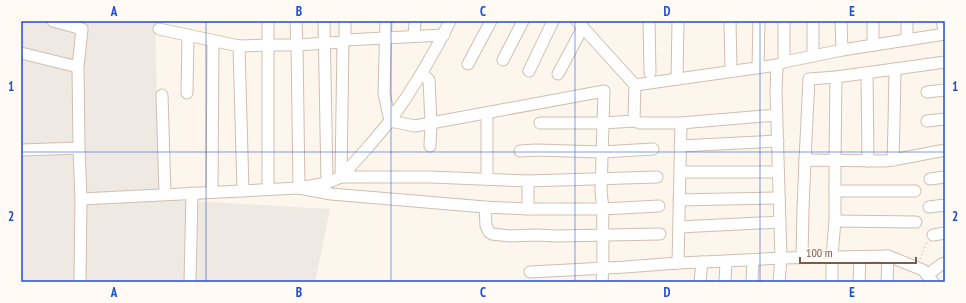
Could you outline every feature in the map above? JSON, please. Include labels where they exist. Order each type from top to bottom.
[{"type":"street","points":[[53,21],[82,29],[78,67],[81,199],[80,282]]},
{"type":"street","points":[[268,21],[268,189]]},
{"type":"street","points":[[296,21],[299,188]]},
{"type":"street","points":[[324,21],[327,183]]},
{"type":"street","points":[[340,177],[345,21]]},
{"type":"street","points":[[386,21],[384,93],[390,121]]},
{"type":"street","points":[[414,21],[414,36]]},
{"type":"street","points":[[444,21],[444,34]]},
{"type":"street","points":[[81,199],[299,188],[327,183],[340,177],[369,146],[407,98],[422,74],[450,21]]},
{"type":"street","points":[[468,64],[491,21]]},
{"type":"street","points":[[503,60],[523,21]]},
{"type":"street","points":[[529,71],[554,21]]},
{"type":"street","points":[[649,21],[650,73]]},
{"type":"street","points":[[677,79],[678,21]]},
{"type":"street","points":[[730,21],[731,71]]},
{"type":"street","points":[[758,67],[759,21]]},
{"type":"street","points":[[779,282],[781,258],[776,92],[784,21]]},
{"type":"street","points":[[813,21],[813,56]]},
{"type":"street","points":[[841,21],[842,50]]},
{"type":"street","points":[[873,21],[873,45]]},
{"type":"street","points":[[907,21],[907,40]]},
{"type":"street","points":[[635,85],[780,64],[842,50],[945,34],[942,21]]},
{"type":"street","points":[[558,74],[580,24],[635,85],[634,121]]},
{"type":"street","points":[[159,29],[239,46],[297,45],[444,34]]},
{"type":"street","points":[[187,93],[188,35]]},
{"type":"street","points":[[212,192],[213,40]]},
{"type":"street","points":[[239,46],[243,191]]},
{"type":"street","points":[[21,53],[78,67]]},
{"type":"street","points":[[802,258],[809,79],[836,77],[945,62]]},
{"type":"street","points":[[893,160],[895,69]]},
{"type":"street","points":[[867,73],[868,160]]},
{"type":"street","points":[[422,74],[429,80],[431,123],[430,146]]},
{"type":"street","points":[[832,282],[832,257],[835,221],[836,77]]},
{"type":"street","points":[[927,92],[945,90]]},
{"type":"street","points":[[390,121],[415,126],[604,91],[601,191],[603,209],[602,282]]},
{"type":"street","points":[[162,94],[165,194]]},
{"type":"street","points":[[487,113],[487,179]]},
{"type":"street","points":[[540,123],[603,123],[634,121],[640,123],[681,122],[777,115]]},
{"type":"street","points":[[927,121],[945,119]]},
{"type":"street","points":[[678,263],[681,122]]},
{"type":"street","points":[[680,146],[778,141]]},
{"type":"street","points":[[21,150],[79,148]]},
{"type":"street","points":[[520,151],[602,152],[653,149]]},
{"type":"street","points":[[805,160],[893,160],[945,150]]},
{"type":"street","points":[[680,172],[778,172]]},
{"type":"street","points":[[340,177],[431,177],[528,181],[657,177]]},
{"type":"street","points":[[930,179],[945,177]]},
{"type":"street","points":[[528,181],[528,208]]},
{"type":"street","points":[[299,188],[331,194],[485,207],[603,209],[659,206]]},
{"type":"street","points":[[835,191],[915,191]]},
{"type":"street","points":[[190,282],[192,193]]},
{"type":"street","points":[[679,200],[779,198]]},
{"type":"street","points":[[929,207],[945,205]]},
{"type":"street","points":[[485,207],[486,226],[492,234],[510,236],[660,234]]},
{"type":"street","points":[[835,221],[916,222]]},
{"type":"street","points":[[679,227],[780,222]]},
{"type":"street","points":[[933,235],[945,233]]},
{"type":"street","points":[[859,282],[860,256]]},
{"type":"street","points":[[887,282],[888,256]]},
{"type":"street","points":[[530,272],[781,258],[888,256],[923,270],[930,278],[942,264],[945,263]]},
{"type":"street","points":[[752,260],[752,282]]},
{"type":"street","points":[[725,282],[726,261]]},
{"type":"street","points":[[700,282],[702,262]]},
{"type":"path","points":[[916,267],[927,241],[933,235]]},
{"type":"shaded area","points":[[21,21],[155,21],[160,199],[330,209],[315,282],[21,282]]}]
